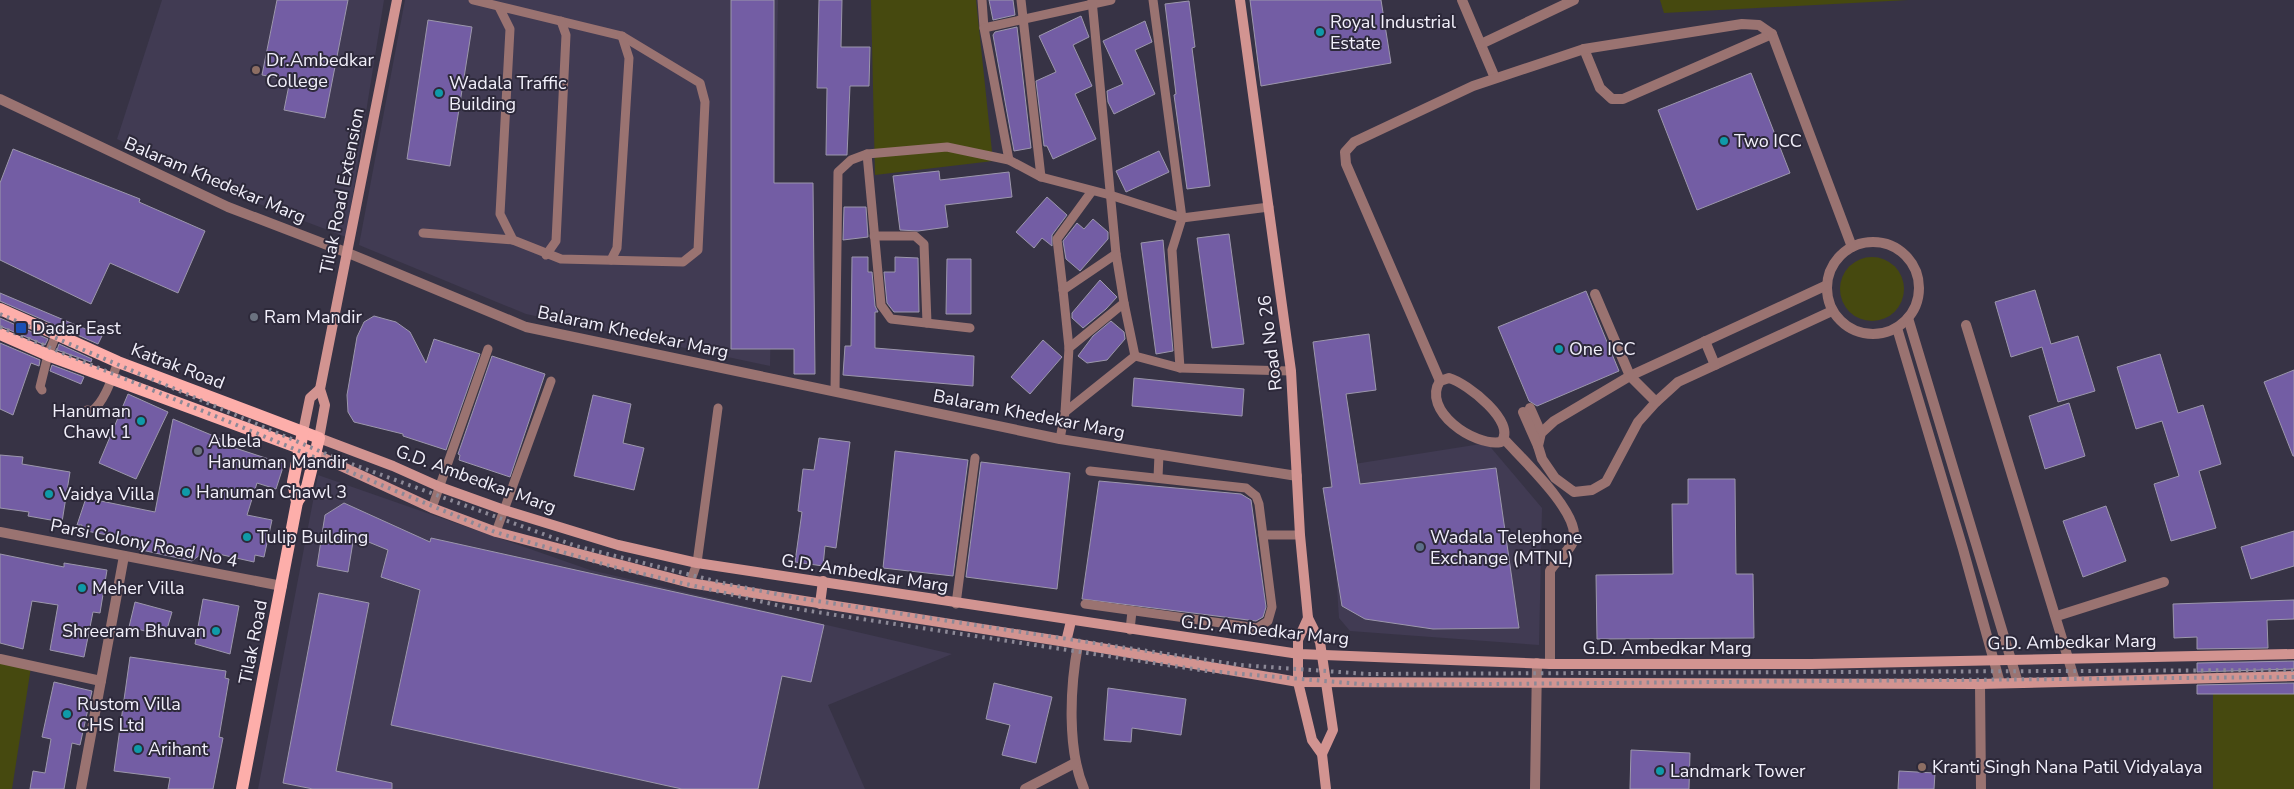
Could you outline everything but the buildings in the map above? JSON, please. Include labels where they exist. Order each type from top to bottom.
[{"type":"main road","name":"Tilak Road Extension","points":[[315,454],[325,405],[320,389],[397,0]]},
{"type":"main road","name":"Road No 26","points":[[1240,0],[1291,370],[1300,535],[1308,618],[1298,640],[1298,682],[1312,740],[1322,754]]},
{"type":"main road","name":"Katrak Road","points":[[0,309],[118,362],[319,438]]},
{"type":"main road","points":[[19,342],[26,321]]},
{"type":"main road","name":"Katrak Road","points":[[0,334],[48,355],[315,454]]},
{"type":"main road","name":"Tilak Road Extension","points":[[303,432],[310,398],[320,389]]},
{"type":"main road","points":[[225,421],[230,405]]},
{"type":"main road","name":"Tilak Road","points":[[242,789],[297,502],[294,482],[303,432]]},
{"type":"main road","name":"G.D. Ambedkar Marg","points":[[319,438],[393,466],[440,487],[504,510],[618,545],[697,564],[823,581],[956,604],[1299,654],[1550,664],[1819,664],[2294,654]]},
{"type":"main road","name":"G.D. Ambedkar Marg","points":[[315,454],[432,508],[496,532],[690,583],[1066,642],[1298,682],[1325,684],[1980,684],[2294,676]]},
{"type":"main road","name":"Tilak Road","points":[[297,502],[307,488],[315,454]]},
{"type":"main road","points":[[820,604],[823,581]]},
{"type":"main road","points":[[1308,618],[1320,642],[1323,655],[1325,684],[1333,730],[1322,754],[1326,789]]},
{"type":"main road","points":[[1066,642],[1071,621]]},
{"type":"main road","points":[[1819,664],[1820,684]]},
{"type":"street","points":[[1462,0],[1496,78]]},
{"type":"street","points":[[1481,44],[1574,0]]},
{"type":"street","points":[[1440,381],[1346,164],[1345,152],[1354,142],[1473,86],[1496,78],[1584,50],[1742,24],[1759,25],[1772,34],[1852,247]]},
{"type":"street","points":[[1584,50],[1600,88],[1612,99],[1623,99],[1772,34]]},
{"type":"street","name":"Balaram Khedekar Marg","points":[[0,99],[228,207],[348,253],[526,327],[1060,439],[1297,476]]},
{"type":"street","points":[[1873,241],[1901,250],[1911,261],[1917,274],[1920,289],[1917,304],[1908,318],[1897,328],[1885,334],[1869,335],[1853,331],[1840,322],[1832,311],[1826,293],[1827,285],[1827,277],[1834,262],[1852,247],[1873,241]]},
{"type":"street","points":[[1538,446],[1541,433],[1554,420],[1630,376],[1827,285]]},
{"type":"street","points":[[1596,294],[1630,376],[1656,402]]},
{"type":"street","points":[[1541,433],[1526,410],[1542,459],[1555,478],[1574,492],[1592,490],[1606,482],[1638,422],[1678,382],[1832,311]]},
{"type":"street","points":[[1908,318],[2018,683]]},
{"type":"street","points":[[1966,325],[2057,616],[2075,681]]},
{"type":"street","points":[[1897,328],[1963,548],[2000,683]]},
{"type":"street","points":[[1705,341],[1716,365]]},
{"type":"street","points":[[1504,439],[1495,443],[1473,438],[1445,417],[1435,397],[1436,387],[1440,381],[1448,378],[1457,380],[1485,399],[1500,424],[1504,439],[1559,501],[1569,516],[1574,537],[1571,545],[1554,562],[1550,571],[1550,664]]},
{"type":"street","name":"Parsi Colony Road No 4","points":[[0,532],[282,586]]},
{"type":"street","points":[[81,789],[124,556]]},
{"type":"street","points":[[2057,616],[2164,582]]},
{"type":"street","points":[[1078,645],[1074,665],[1075,763],[1084,789]]},
{"type":"street","points":[[0,658],[101,681]]},
{"type":"street","points":[[1534,789],[1537,663]]},
{"type":"street","points":[[1980,684],[1981,789]]},
{"type":"street","points":[[1025,789],[1075,763]]},
{"type":"lane","points":[[423,233],[513,240],[546,255],[561,259],[683,262],[698,250],[705,102],[700,83],[622,36],[473,0]]},
{"type":"lane","points":[[982,0],[984,28],[1009,160]]},
{"type":"lane","points":[[1021,0],[1041,177]]},
{"type":"lane","points":[[984,28],[1093,2],[1111,0]]},
{"type":"lane","points":[[1153,0],[1182,218],[1172,250],[1180,368]]},
{"type":"lane","points":[[1093,2],[1116,254],[1135,356]]},
{"type":"lane","points":[[499,6],[510,29],[500,214],[513,240]]},
{"type":"lane","points":[[546,255],[556,241],[566,35],[561,21]]},
{"type":"lane","points":[[611,260],[617,248],[629,58],[622,36]]},
{"type":"lane","points":[[835,392],[838,172],[851,160],[867,154],[947,148],[1009,160],[1041,177],[1110,195],[1182,218],[1269,207]]},
{"type":"lane","points":[[867,154],[880,305],[891,319],[970,328]]},
{"type":"lane","points":[[1060,439],[1065,412],[1069,348],[1057,240],[1092,191]]},
{"type":"lane","points":[[874,236],[916,236],[924,244],[927,323]]},
{"type":"lane","points":[[1063,290],[1116,254]]},
{"type":"lane","points":[[1069,348],[1124,303]]},
{"type":"lane","points":[[42,390],[40,387],[48,355],[56,335]]},
{"type":"lane","points":[[432,508],[488,349]]},
{"type":"lane","points":[[1135,356],[1180,368],[1291,370]]},
{"type":"lane","points":[[1065,412],[1135,356]]},
{"type":"lane","points":[[87,410],[95,408],[112,378],[118,362]]},
{"type":"lane","points":[[496,532],[551,381]]},
{"type":"lane","points":[[690,583],[697,564],[718,408]]},
{"type":"lane","points":[[1158,478],[1159,454]]},
{"type":"lane","points":[[956,604],[975,458]]},
{"type":"lane","points":[[1085,604],[1257,628],[1264,625],[1270,616],[1272,607],[1259,504],[1256,496],[1246,488],[1090,471]]},
{"type":"lane","points":[[1263,535],[1300,535]]},
{"type":"lane","points":[[1130,630],[1132,611]]},
{"type":"shaded area","name":"Dr.Ambedkar College","points":[[162,0],[384,0],[346,237],[230,193],[117,139]]},
{"type":"shaded area","points":[[405,0],[778,0],[770,366],[526,314],[359,245]]},
{"type":"shaded area","points":[[871,0],[976,0],[993,161],[875,175]]},
{"type":"shaded area","points":[[1660,0],[1908,0],[1664,13]]},
{"type":"shaded area","points":[[1872,257],[1890,263],[1898,271],[1904,289],[1898,307],[1890,315],[1872,321],[1854,315],[1846,307],[1840,289],[1846,271],[1854,263]]},
{"type":"shaded area","name":"Wadala Telephone Exchange (MTNL)","points":[[1487,443],[1542,508],[1539,645],[1350,631],[1339,618],[1329,468]]},
{"type":"shaded area","points":[[318,475],[590,570],[952,654],[828,705],[865,789],[258,789]]},
{"type":"shaded area","points":[[0,660],[31,667],[12,789],[0,789]]},
{"type":"shaded area","points":[[2213,693],[2294,693],[2294,789],[2213,789]]},
{"type":"railway","points":[[0,314],[338,459],[576,546],[727,584],[797,598],[1240,665],[1368,674],[2294,670]]},
{"type":"railway","points":[[0,327],[495,532],[613,567],[785,607],[842,616],[1207,671],[1372,685],[2294,677]]},
{"type":"place","name":"Royal Industrial Estate","points":[[1320,32]]},
{"type":"place","name":"Dr.Ambedkar College","points":[[256,70]]},
{"type":"place","name":"Wadala Traffic Building","points":[[439,93]]},
{"type":"place","name":"Two ICC","points":[[1724,141]]},
{"type":"place","name":"Ram Mandir","points":[[254,317]]},
{"type":"place","name":"Dadar East","points":[[21,328]]},
{"type":"place","name":"One ICC","points":[[1559,349]]},
{"type":"place","name":"Hanuman Chawl 1","points":[[141,421]]},
{"type":"place","name":"Albela Hanuman Mandir","points":[[198,451]]},
{"type":"place","name":"Hanuman Chawl 3","points":[[186,492]]},
{"type":"place","name":"Vaidya Villa","points":[[49,494]]},
{"type":"place","name":"Tulip Building","points":[[247,537]]},
{"type":"place","name":"Wadala Telephone Exchange (MTNL)","points":[[1420,547]]},
{"type":"place","name":"Meher Villa","points":[[82,588]]},
{"type":"place","name":"Shreeram Bhuvan","points":[[216,631]]},
{"type":"place","name":"Rustom Villa CHS Ltd","points":[[67,714]]},
{"type":"place","name":"Arihant","points":[[138,749]]},
{"type":"place","name":"Kranti Singh Nana Patil Vidyalaya","points":[[1922,767]]},
{"type":"place","name":"Landmark Tower","points":[[1660,771]]}]
